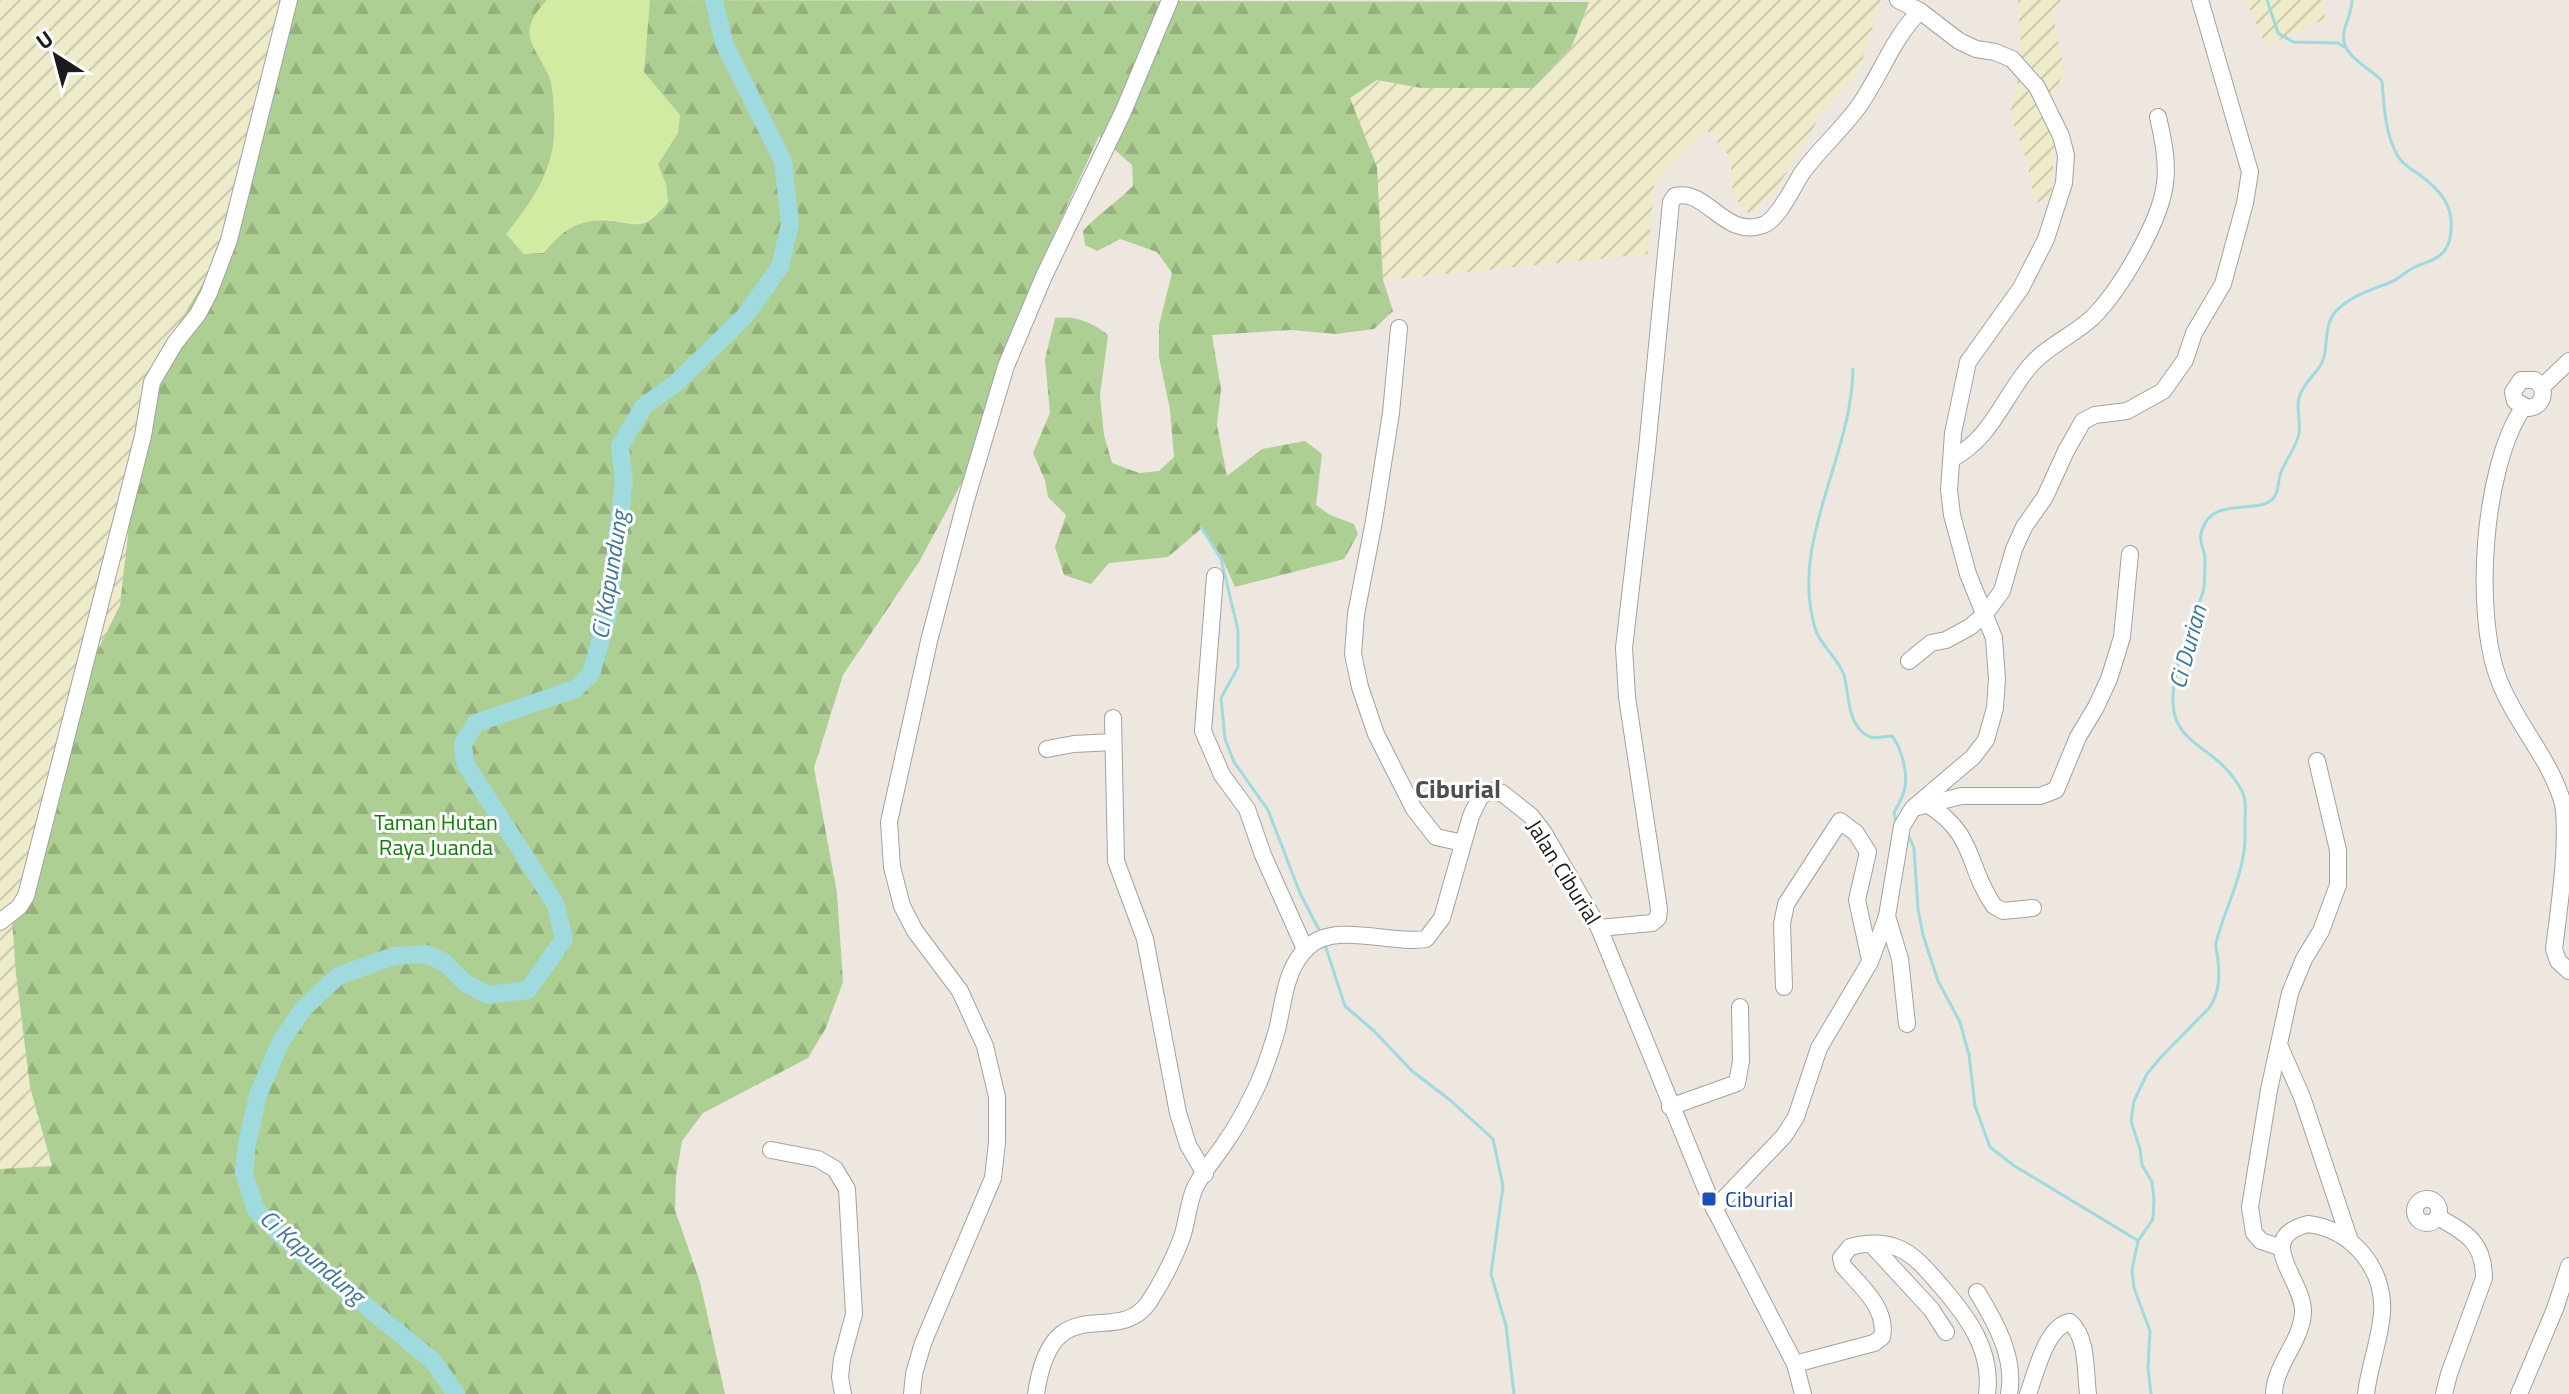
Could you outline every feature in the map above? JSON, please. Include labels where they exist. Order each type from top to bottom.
[{"type":"street","points":[[0,922],[19,907],[26,896],[143,436],[152,382],[167,355],[198,314],[229,240],[289,0]]},
{"type":"street","points":[[912,1394],[923,1343],[993,1178],[997,1097],[980,1031],[960,991],[915,931],[902,906],[892,867],[889,822],[929,641],[1006,366],[1044,276],[1123,112],[1170,0]]},
{"type":"street","points":[[1714,1209],[1784,1136],[1796,1117],[1819,1048],[1870,962],[1887,916],[1902,826],[1973,757],[1986,740],[1995,708],[1994,638],[1968,574],[1952,515],[1949,490],[1955,421],[1968,362],[2021,288],[2046,239],[2064,183],[2066,155],[2037,87],[2012,59],[1959,41],[1920,11],[1898,0]]},
{"type":"street","points":[[1909,661],[1931,643],[1946,640],[1970,627],[1985,614],[2002,591],[2024,527],[2045,497],[2083,421],[2095,415],[2127,411],[2163,391],[2185,360],[2194,333],[2223,284],[2245,203],[2250,172],[2200,0]]},
{"type":"street","points":[[1599,928],[1652,923],[1658,918],[1659,909],[1627,697],[1624,648],[1671,202],[1675,196],[1683,195],[1706,205],[1729,224],[1739,227],[1758,227],[1771,221],[1805,170],[1860,105],[1895,40],[1920,11]]},
{"type":"street","points":[[1952,459],[1965,452],[1994,422],[2031,365],[2092,318],[2131,266],[2165,186],[2163,137],[2158,117]]},
{"type":"street","points":[[1399,328],[1391,413],[1356,614],[1353,654],[1376,734],[1414,809],[1428,830],[1439,839],[1463,843]]},
{"type":"street","points":[[2542,387],[2530,378],[2517,383],[2513,397],[2523,408],[2532,408],[2541,402],[2542,387],[2569,361]]},
{"type":"street","points":[[2523,408],[2513,424],[2496,481],[2486,548],[2487,623],[2491,654],[2499,680],[2563,804],[2566,840],[2554,949],[2558,961],[2569,971]]},
{"type":"street","points":[[1920,806],[1961,796],[2040,796],[2056,790],[2078,737],[2109,679],[2122,637],[2130,554]]},
{"type":"street","points":[[1036,1394],[1046,1354],[1062,1334],[1078,1324],[1124,1320],[1146,1305],[1182,1237],[1195,1186],[1227,1142],[1259,1083],[1277,1029],[1288,976],[1305,949],[1263,855],[1247,809],[1222,775],[1204,739],[1215,576]]},
{"type":"street","points":[[1113,718],[1116,861],[1145,939],[1178,1113],[1188,1145],[1205,1174]]},
{"type":"street","points":[[1047,749],[1078,743],[1113,742]]},
{"type":"street","points":[[2282,1248],[2261,1241],[2254,1233],[2250,1207],[2269,1090],[2294,980],[2321,931],[2338,885],[2338,850],[2317,761]]},
{"type":"street","name":"Jalan Ciburial","points":[[1305,949],[1329,936],[1348,934],[1396,941],[1426,939],[1442,918],[1471,816],[1480,797],[1489,791],[1502,793],[1524,809],[1544,833],[1599,928],[1714,1209],[1795,1364],[1803,1394]]},
{"type":"street","points":[[1920,806],[1946,815],[1956,827],[1994,906],[2003,911],[2033,908]]},
{"type":"street","points":[[1784,987],[1782,924],[1786,904],[1840,821],[1856,833],[1868,852],[1857,900],[1870,962]]},
{"type":"street","points":[[1887,916],[1900,959],[1907,1024]]},
{"type":"street","points":[[1670,1107],[1737,1083],[1741,1061],[1740,1007]]},
{"type":"street","points":[[2280,1047],[2302,1097],[2350,1241]]},
{"type":"street","points":[[771,1150],[818,1159],[835,1169],[847,1189],[854,1314],[842,1359],[840,1377],[843,1394]]},
{"type":"street","points":[[2438,1217],[2465,1232],[2477,1246],[2484,1262],[2484,1278],[2444,1394]]},
{"type":"street","points":[[2274,1394],[2277,1375],[2303,1316],[2301,1298],[2286,1267],[2282,1248],[2284,1238],[2308,1224],[2330,1230],[2350,1241],[2369,1263],[2381,1294],[2380,1325],[2366,1394]]},
{"type":"street","points":[[1795,1364],[1874,1343],[1882,1337],[1884,1328],[1880,1313],[1841,1263],[1843,1253],[1850,1247],[1871,1244],[1896,1247],[1916,1260],[1971,1323],[1988,1369],[1987,1394]]},
{"type":"street","points":[[1871,1244],[1931,1309],[1946,1332]]},
{"type":"street","points":[[2519,1394],[2555,1309],[2569,1266]]},
{"type":"street","points":[[1977,1292],[2004,1346],[2010,1370],[2009,1394]]},
{"type":"street","points":[[2028,1394],[2049,1337],[2062,1323],[2070,1322],[2081,1338],[2088,1394]]},
{"type":"shaded area","points":[[0,0],[283,0],[222,252],[161,354],[138,445],[120,605],[65,717],[16,974],[30,1087],[52,1167],[0,1169]]},
{"type":"shaded area","points":[[1588,0],[1881,0],[1859,71],[1824,110],[1774,193],[1749,214],[1733,195],[1730,157],[1706,129],[1654,184],[1648,254],[1383,280],[1377,167],[1349,98],[1377,80],[1421,88],[1572,46]]},
{"type":"shaded area","points":[[2018,0],[2063,0],[2053,15],[2064,70],[2053,97],[2055,139],[2051,197],[2035,203],[2027,161],[2010,113],[2022,64]]},
{"type":"shaded area","points":[[2246,0],[2322,0],[2325,19],[2266,46]]},
{"type":"green space","name":"Taman Hutan Raya Juanda","points":[[283,0],[547,0],[532,22],[530,38],[552,89],[552,151],[538,189],[506,234],[524,254],[544,253],[558,237],[583,223],[602,220],[644,223],[668,202],[666,184],[658,164],[678,133],[680,115],[644,72],[650,0],[1589,2],[1572,46],[1533,88],[1421,88],[1377,80],[1350,98],[1377,167],[1383,280],[1393,311],[1374,329],[1336,334],[1291,330],[1212,335],[1221,389],[1217,425],[1227,476],[1262,449],[1305,441],[1322,454],[1316,505],[1330,515],[1354,524],[1358,534],[1344,559],[1235,587],[1221,556],[1202,528],[1168,557],[1109,563],[1091,584],[1064,575],[1055,547],[1066,515],[1048,497],[1045,480],[1033,453],[1050,413],[1045,359],[1055,318],[1083,321],[1108,335],[1100,395],[1104,435],[1112,463],[1139,473],[1159,471],[1174,457],[1170,410],[1159,357],[1159,325],[1172,273],[1157,252],[1120,239],[1097,251],[1085,245],[1083,231],[1133,186],[1132,165],[1099,136],[1026,296],[1007,372],[979,451],[919,562],[843,675],[814,768],[837,893],[843,982],[826,1028],[808,1058],[703,1113],[682,1141],[675,1210],[700,1282],[725,1394],[0,1394],[0,1169],[52,1166],[30,1087],[12,919],[65,717],[120,605],[138,445],[161,354],[222,251]]},
{"type":"green space","points":[[547,0],[650,0],[645,72],[680,115],[679,133],[658,164],[669,202],[656,217],[638,224],[600,219],[555,239],[544,254],[524,254],[506,234],[538,189],[552,151],[552,89],[530,38],[532,22]]},
{"type":"waterway","name":"Ci Kapundung","points":[[456,1394],[433,1361],[288,1242],[256,1210],[244,1173],[247,1144],[258,1095],[281,1041],[304,1008],[338,976],[394,956],[426,954],[444,962],[465,983],[488,995],[528,990],[564,939],[556,905],[465,763],[463,744],[476,723],[575,689],[591,674],[608,614],[624,481],[620,446],[644,406],[675,384],[744,317],[780,267],[790,224],[783,161],[724,43],[714,0]]},
{"type":"waterway","points":[[2267,0],[2278,33],[2293,42],[2338,43],[2344,47]]},
{"type":"waterway","name":"Ci Durian","points":[[2151,1394],[2148,1368],[2150,1331],[2134,1288],[2132,1270],[2138,1241],[2153,1219],[2154,1200],[2152,1182],[2142,1165],[2131,1121],[2134,1101],[2147,1074],[2213,1001],[2219,979],[2216,943],[2238,879],[2245,844],[2245,798],[2242,791],[2230,774],[2182,730],[2175,717],[2173,699],[2177,668],[2204,588],[2205,557],[2201,534],[2206,521],[2215,513],[2259,505],[2275,496],[2281,472],[2299,434],[2299,398],[2322,363],[2328,327],[2336,311],[2354,297],[2393,281],[2437,257],[2445,250],[2450,238],[2451,217],[2445,200],[2403,162],[2394,149],[2386,121],[2382,81],[2356,60],[2346,47],[2344,32],[2352,0]]},
{"type":"waterway","points":[[1853,369],[1843,434],[1815,531],[1809,596],[1817,634],[1844,675],[1856,725],[1870,737],[1892,736],[1899,748],[1906,780],[1894,813],[1896,821]]},
{"type":"waterway","points":[[1201,527],[1221,559],[1238,630],[1238,667],[1221,698],[1225,739],[1234,762],[1268,810],[1300,893],[1321,934]]},
{"type":"waterway","points":[[1907,832],[1914,848],[1923,935],[1938,981],[1960,1022],[1969,1055],[1975,1106],[1990,1147],[2013,1165],[2137,1240]]},
{"type":"waterway","points":[[1325,945],[1345,1006],[1412,1071],[1493,1139],[1503,1186],[1491,1274],[1506,1326],[1514,1394]]},
{"type":"place","name":"Ciburial","points":[[1709,1199]]},
{"type":"district","name":"Ciburial","points":[[1458,789]]}]
